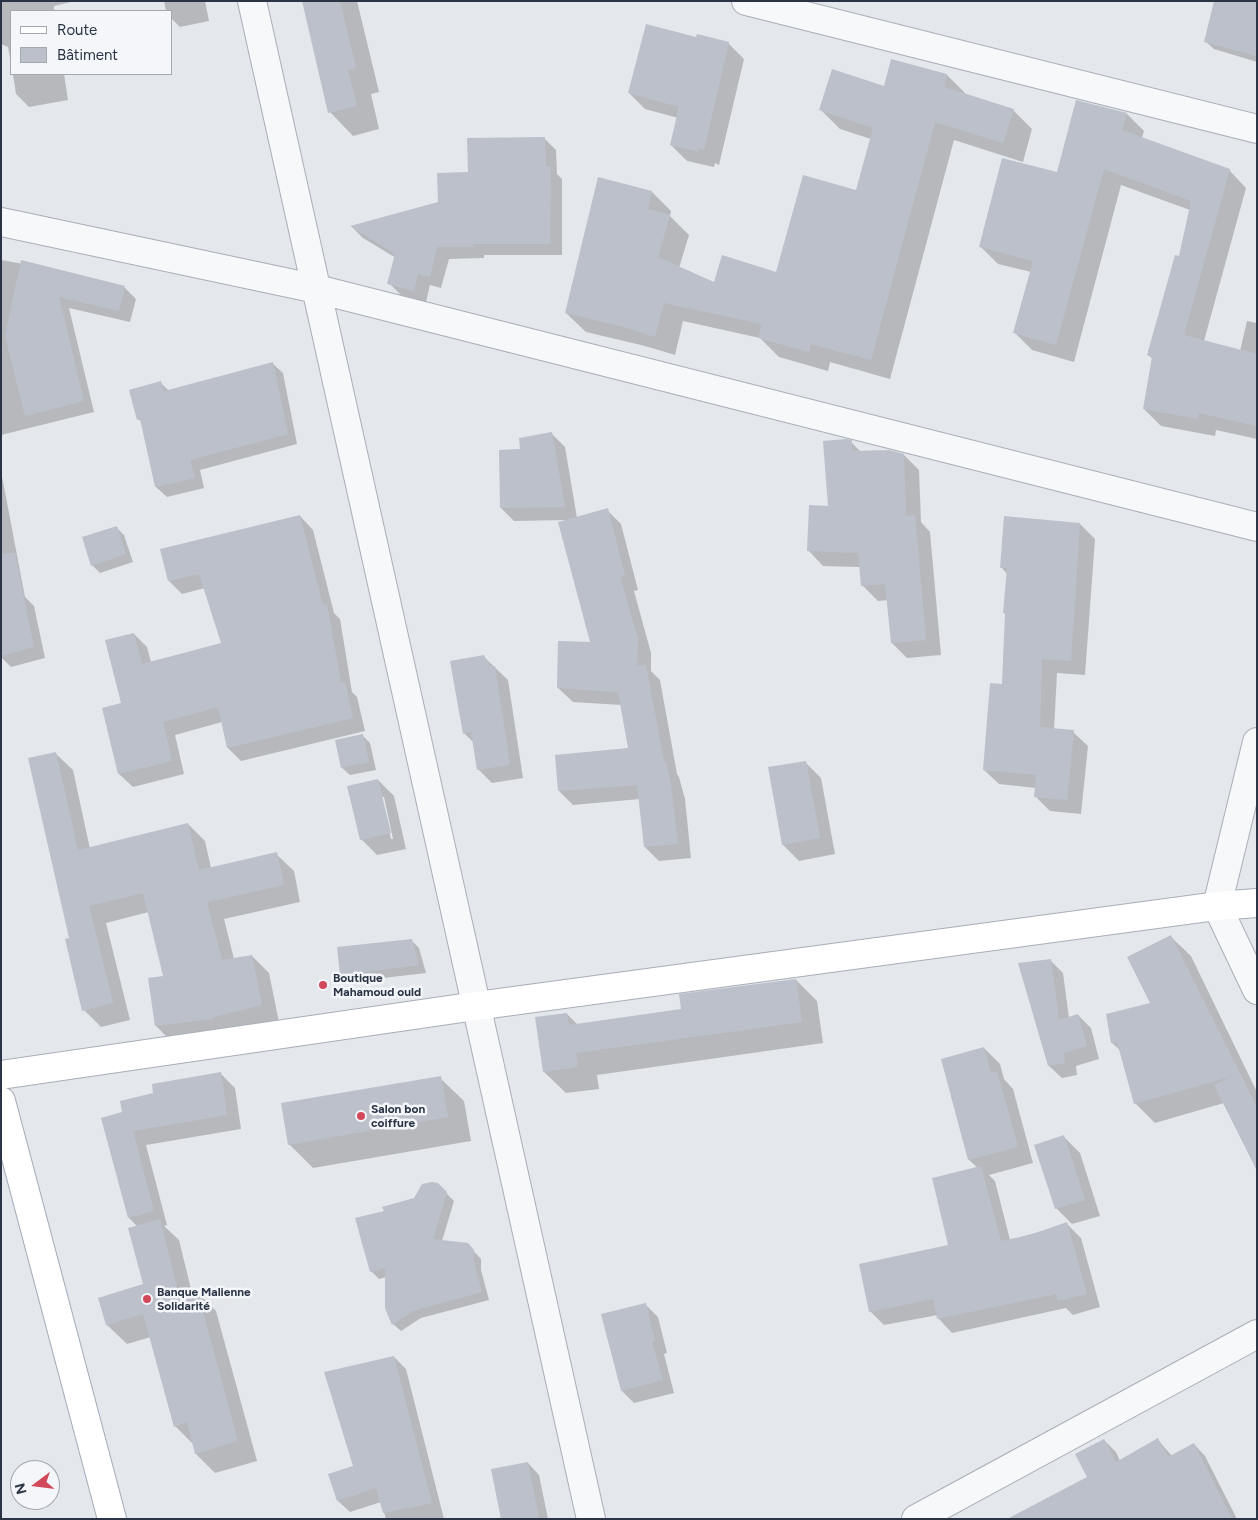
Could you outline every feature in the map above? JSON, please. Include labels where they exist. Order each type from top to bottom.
[{"type":"main road","points":[[1,1075],[476,1006],[1216,906],[1257,903]]},
{"type":"main road","points":[[1,1101],[112,1519]]},
{"type":"street","points":[[252,1],[591,1519]]},
{"type":"street","points":[[746,1],[1257,129]]},
{"type":"street","points":[[1,222],[317,289],[1257,526]]},
{"type":"street","points":[[1257,742],[1216,906],[1257,990]]},
{"type":"street","points":[[916,1519],[1257,1334]]},
{"type":"building","points":[[302,1],[340,1],[356,68],[348,70],[357,106],[328,113]]},
{"type":"building","points":[[1214,1],[1257,1],[1257,56],[1204,42]]},
{"type":"building","points":[[646,24],[696,37],[697,34],[729,42],[704,150],[699,148],[699,152],[670,145],[679,107],[628,93]]},
{"type":"building","points":[[891,59],[947,74],[944,87],[1014,109],[1003,143],[935,122],[871,360],[811,344],[809,352],[758,338],[762,324],[664,303],[655,337],[624,327],[565,313],[598,177],[652,191],[648,209],[670,215],[658,257],[714,282],[722,255],[776,272],[803,175],[856,190],[873,128],[819,110],[832,69],[884,86]]},
{"type":"building","points":[[1076,100],[1127,113],[1122,130],[1230,169],[1184,335],[1257,354],[1257,426],[1199,413],[1198,419],[1143,409],[1152,357],[1147,355],[1175,255],[1179,256],[1191,201],[1104,169],[1056,345],[1013,333],[1033,261],[979,247],[1002,158],[1057,172]]},
{"type":"building","points":[[545,137],[546,166],[551,166],[550,244],[473,244],[473,247],[437,247],[430,277],[418,274],[414,291],[387,284],[395,254],[350,226],[438,202],[437,173],[468,172],[467,138]]},
{"type":"building","points":[[21,260],[125,286],[119,311],[59,297],[84,401],[25,416],[5,336]]},
{"type":"building","points":[[273,362],[288,434],[190,460],[195,478],[155,487],[140,419],[137,420],[129,390],[161,381],[164,391]]},
{"type":"building","points":[[552,432],[565,507],[500,508],[499,450],[520,449],[519,438]]},
{"type":"building","points":[[852,440],[852,451],[889,450],[904,454],[906,516],[915,515],[926,640],[891,643],[885,584],[861,586],[858,553],[807,551],[809,505],[828,506],[823,441]]},
{"type":"building","points":[[608,508],[625,576],[620,577],[638,638],[637,666],[646,665],[664,762],[666,762],[671,784],[678,844],[644,847],[637,785],[558,791],[555,755],[628,748],[618,692],[557,688],[558,641],[590,642],[558,522]]},
{"type":"building","points":[[300,515],[323,605],[327,604],[341,683],[345,682],[353,718],[227,748],[218,707],[163,722],[172,761],[118,774],[102,708],[121,703],[105,640],[134,633],[142,664],[221,643],[199,574],[168,581],[160,549]]},
{"type":"building","points":[[1004,516],[1080,523],[1071,661],[1042,659],[1040,727],[1074,730],[1067,800],[1034,797],[1036,775],[983,770],[990,683],[1002,684],[1005,613],[1003,613],[1007,568],[1000,568]]},
{"type":"building","points":[[117,526],[126,554],[91,566],[82,537]]},
{"type":"building","points":[[15,553],[34,647],[1,656],[1,554]]},
{"type":"building","points":[[484,655],[490,666],[495,666],[510,765],[477,770],[471,732],[463,734],[450,661]]},
{"type":"building","points":[[363,734],[369,762],[341,768],[335,740]]},
{"type":"building","points":[[56,752],[78,850],[188,823],[199,870],[277,852],[284,885],[207,902],[222,960],[252,955],[262,1005],[213,1017],[213,1019],[155,1026],[148,978],[163,976],[143,893],[89,906],[113,1003],[82,1011],[65,939],[69,938],[28,758]]},
{"type":"building","points":[[806,761],[820,838],[782,845],[768,767]]},
{"type":"building","points":[[378,779],[391,833],[360,840],[347,786]]},
{"type":"building","points":[[1171,935],[1257,1107],[1257,1171],[1214,1085],[1233,1076],[1134,1104],[1117,1042],[1111,1043],[1106,1014],[1150,1003],[1127,957]]},
{"type":"building","points":[[412,939],[419,965],[340,975],[337,947]]},
{"type":"building","points":[[1051,959],[1059,1020],[1078,1014],[1087,1046],[1064,1053],[1065,1063],[1048,1066],[1018,963]]},
{"type":"building","points":[[796,979],[802,1022],[576,1053],[578,1067],[543,1072],[535,1017],[567,1013],[569,1025],[681,1009],[679,994]]},
{"type":"building","points":[[984,1047],[991,1073],[997,1071],[1018,1147],[968,1160],[941,1059]]},
{"type":"building","points":[[221,1072],[227,1115],[133,1131],[154,1211],[128,1218],[101,1118],[122,1112],[120,1101],[153,1093],[152,1084]]},
{"type":"building","points":[[441,1076],[448,1117],[288,1145],[281,1103]]},
{"type":"building","points":[[1064,1135],[1085,1200],[1055,1209],[1034,1145]]},
{"type":"building","points":[[981,1166],[1001,1241],[1030,1235],[1067,1222],[1087,1294],[1058,1301],[1056,1294],[937,1319],[933,1299],[869,1312],[859,1264],[948,1245],[932,1178]]},
{"type":"building","points":[[438,1183],[447,1192],[433,1239],[468,1243],[474,1250],[474,1262],[482,1292],[413,1311],[392,1325],[385,1308],[385,1268],[370,1272],[355,1218],[384,1211],[382,1207],[414,1198],[422,1184]]},
{"type":"building","points":[[160,1219],[179,1295],[197,1290],[238,1441],[195,1454],[187,1422],[174,1427],[143,1314],[106,1325],[98,1298],[143,1284],[128,1228]]},
{"type":"building","points":[[646,1303],[655,1341],[652,1342],[663,1380],[621,1391],[601,1314]]},
{"type":"building","points":[[394,1356],[432,1503],[383,1513],[376,1488],[337,1501],[328,1474],[353,1466],[324,1372]]},
{"type":"building","points":[[1158,1438],[1168,1457],[1194,1443],[1232,1519],[1007,1519],[1087,1477],[1075,1454],[1104,1439],[1116,1462]]},
{"type":"building","points":[[528,1462],[539,1519],[501,1519],[491,1469]]},
{"type":"place","name":"Boutique Mahamoud ould","points":[[323,985]]},
{"type":"place","name":"Salon bon coiffure","points":[[361,1116]]},
{"type":"place","name":"Banque Malienne Solidarité","points":[[147,1299]]}]
